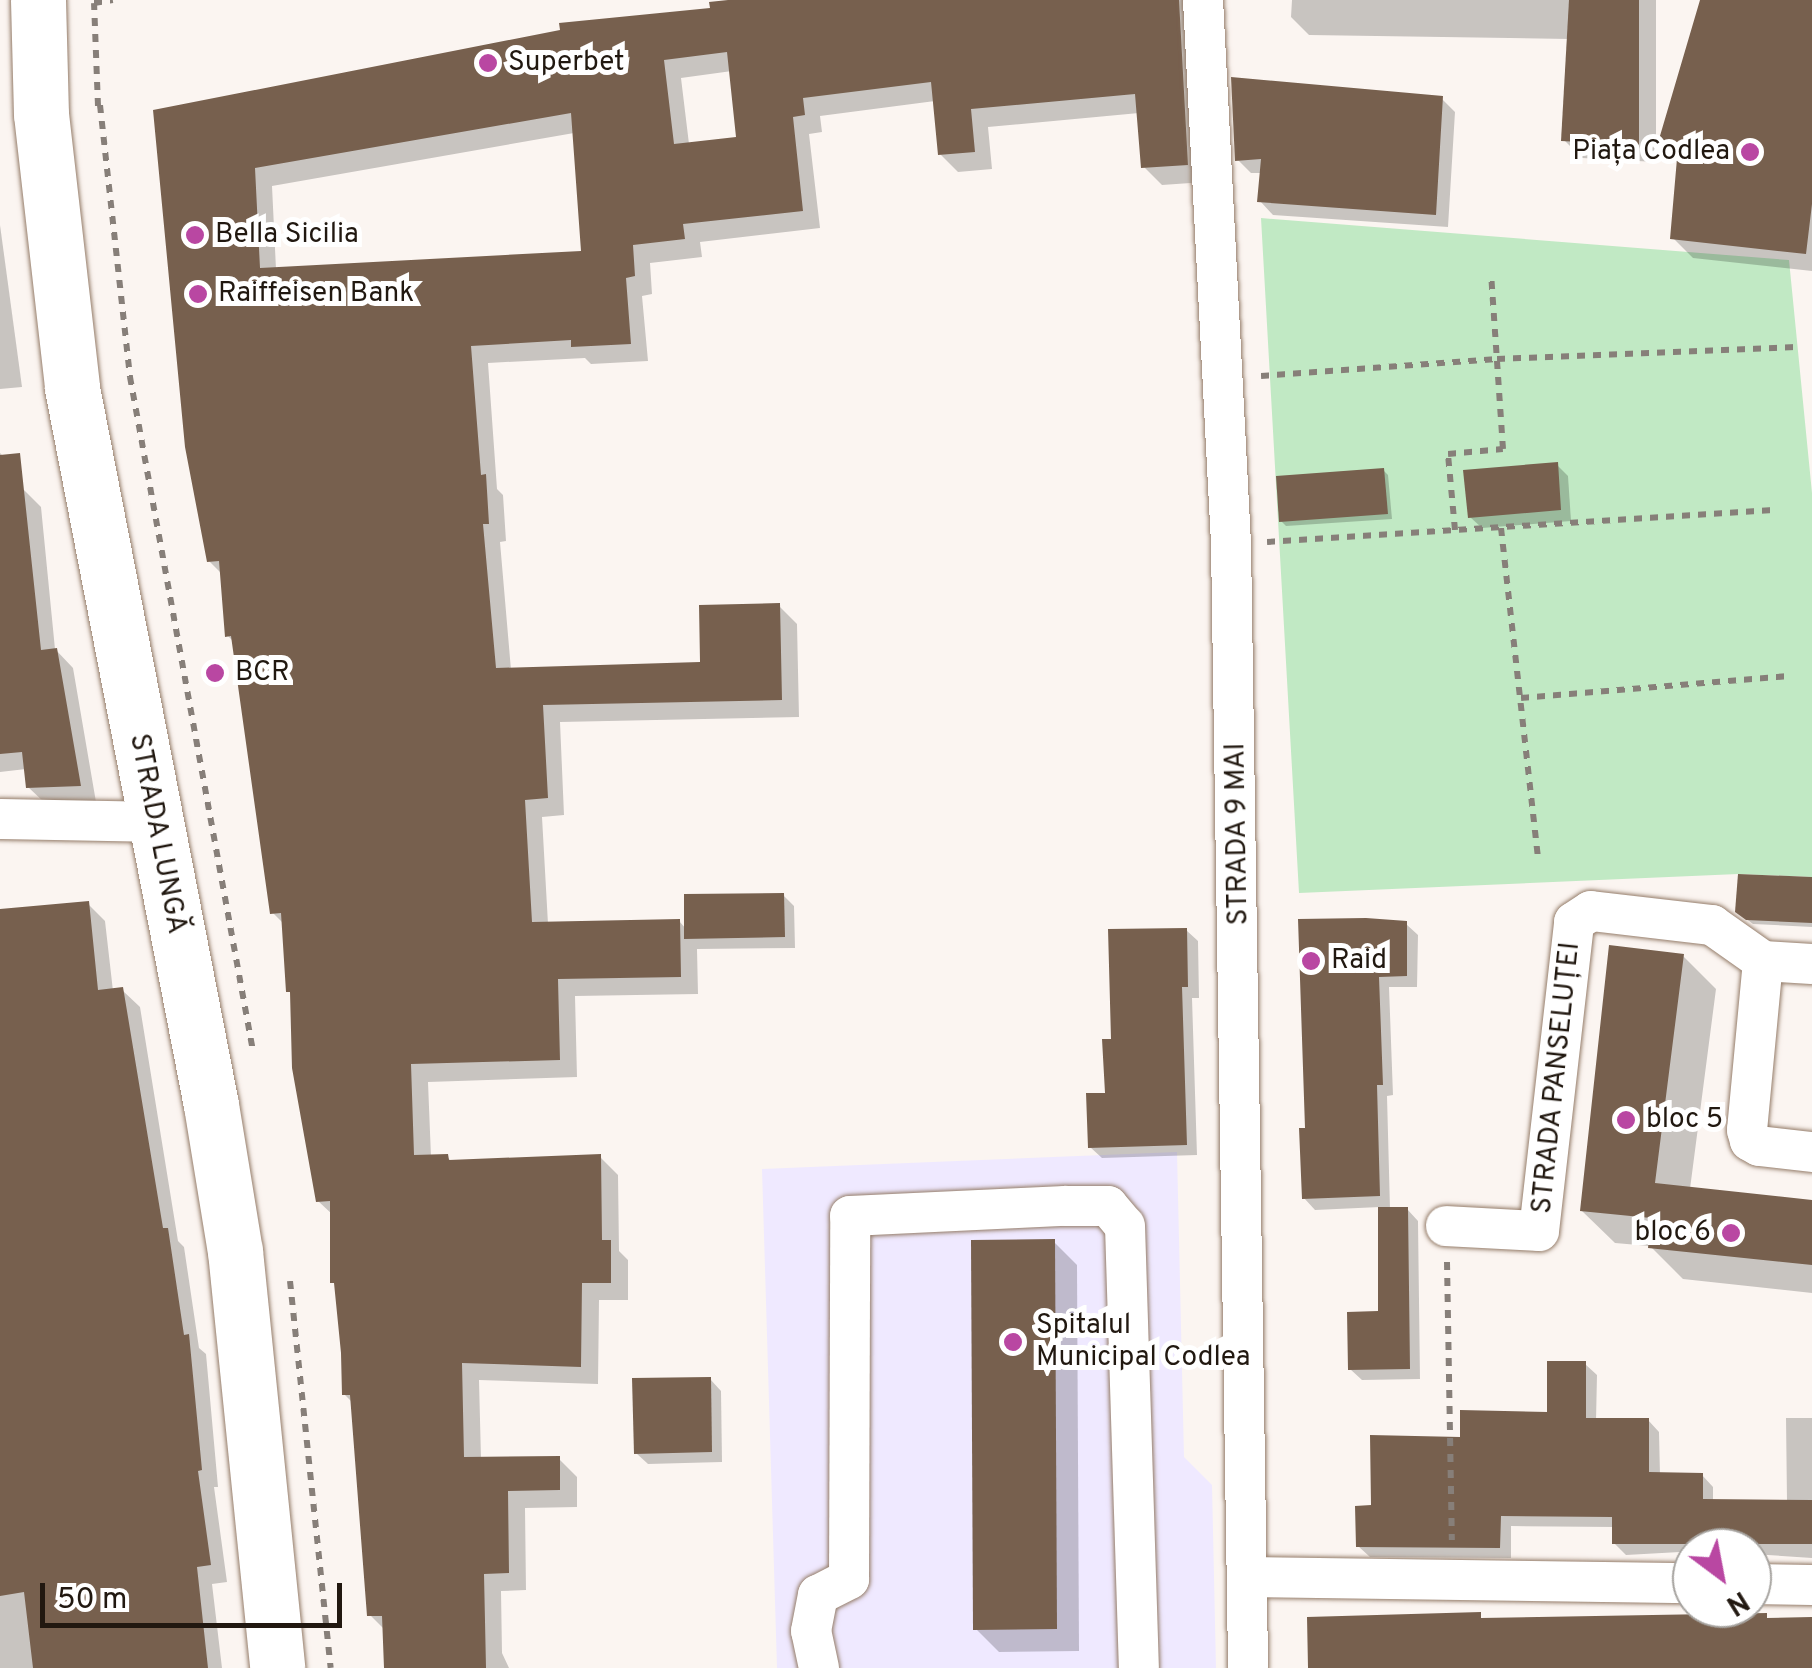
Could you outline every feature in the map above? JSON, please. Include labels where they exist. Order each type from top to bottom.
[{"type":"highway","name":"STRADA LUNGĂ","points":[[38,0],[41,114],[72,388],[211,1105],[235,1251],[277,1668]]},
{"type":"street","name":"STRADA 9 MAI","points":[[1203,0],[1231,543],[1248,1668]]},
{"type":"street","points":[[0,820],[154,822]]},
{"type":"street","name":"STRADA PANSELUȚEI","points":[[1446,1226],[1531,1232],[1540,1231],[1544,1222],[1574,922],[1580,914],[1591,911],[1712,924],[1763,961]]},
{"type":"street","points":[[1812,964],[1763,961],[1747,1130],[1750,1141],[1759,1146],[1812,1152]]},
{"type":"street","points":[[819,1668],[811,1631],[818,1595],[848,1579],[850,1216],[1108,1206],[1125,1226],[1139,1668]]},
{"type":"street","points":[[1247,1577],[1672,1583]]},
{"type":"street","points":[[1772,1584],[1812,1585]]},
{"type":"path","points":[[1455,530],[1448,454],[1503,449],[1491,274]]},
{"type":"path","points":[[1224,378],[1497,359],[1796,347]]},
{"type":"path","points":[[1231,543],[1773,510]]},
{"type":"path","points":[[1502,528],[1538,858]]},
{"type":"path","points":[[1521,698],[1789,676]]},
{"type":"path","points":[[1446,1226],[1453,1580]]},
{"type":"shaded area","points":[[1177,1152],[1184,1457],[1212,1485],[1216,1668],[777,1668],[762,1169]]},
{"type":"green space","points":[[1261,218],[1789,260],[1812,493],[1812,877],[1738,874],[1299,893]]},
{"type":"building","points":[[1179,0],[1188,165],[1141,168],[1135,94],[971,109],[975,152],[938,155],[931,82],[803,98],[805,115],[793,117],[803,211],[683,224],[685,239],[633,245],[635,276],[626,278],[631,344],[571,347],[571,340],[471,346],[481,475],[486,474],[489,524],[483,524],[496,668],[700,662],[699,605],[780,603],[782,700],[543,705],[548,798],[525,800],[532,922],[680,919],[681,977],[558,979],[560,1060],[411,1064],[414,1155],[448,1154],[449,1160],[601,1154],[602,1240],[611,1240],[611,1283],[582,1283],[581,1367],[462,1363],[464,1457],[560,1456],[560,1490],[508,1491],[509,1573],[484,1574],[486,1668],[384,1668],[382,1616],[367,1616],[350,1395],[342,1395],[334,1283],[330,1283],[330,1201],[316,1202],[292,1068],[290,992],[286,992],[281,913],[270,914],[231,636],[225,637],[219,561],[207,562],[185,447],[153,110],[560,30],[559,23],[710,8],[709,2]],"holes":[[[727,52],[736,137],[674,144],[664,60]],[[571,113],[581,251],[260,268],[255,168]]]},
{"type":"building","points":[[1569,0],[1639,0],[1639,145],[1561,141]]},
{"type":"building","points":[[1700,0],[1812,0],[1812,204],[1806,254],[1670,239],[1678,147],[1657,146]]},
{"type":"building","points":[[1231,77],[1443,96],[1436,215],[1257,202],[1261,159],[1235,161]]},
{"type":"building","points":[[20,453],[41,650],[57,648],[81,786],[26,788],[22,752],[0,754],[0,455]]},
{"type":"building","points":[[1558,462],[1561,510],[1468,518],[1463,470]]},
{"type":"building","points":[[1384,468],[1388,514],[1279,522],[1276,476]]},
{"type":"building","points":[[1738,874],[1812,877],[1812,923],[1746,920],[1735,912]]},
{"type":"building","points":[[784,893],[785,937],[684,939],[684,894]]},
{"type":"building","points":[[89,901],[98,990],[123,987],[163,1228],[168,1228],[184,1335],[189,1334],[202,1470],[198,1471],[211,1565],[197,1567],[208,1668],[33,1668],[24,1592],[0,1596],[0,909]]},
{"type":"building","points":[[1298,919],[1407,921],[1407,976],[1379,977],[1383,1085],[1377,1085],[1380,1196],[1302,1199],[1299,1128],[1305,1128]]},
{"type":"building","points":[[1187,928],[1188,987],[1182,987],[1187,1145],[1088,1148],[1086,1093],[1105,1093],[1102,1039],[1111,1039],[1108,929]]},
{"type":"building","name":"bloc 5","points":[[1609,945],[1684,954],[1655,1183],[1812,1200],[1812,1265],[1648,1248],[1651,1218],[1580,1211]]},
{"type":"building","points":[[1378,1207],[1408,1207],[1410,1369],[1348,1370],[1347,1312],[1378,1311]]},
{"type":"building","name":"Spitalul Municipal Codlea","points":[[1055,1239],[1057,1629],[973,1630],[971,1240]]},
{"type":"building","points":[[1547,1361],[1586,1361],[1586,1418],[1649,1418],[1649,1472],[1703,1473],[1703,1499],[1812,1500],[1812,1544],[1772,1544],[1772,1528],[1672,1528],[1672,1544],[1612,1544],[1612,1517],[1501,1516],[1500,1548],[1356,1547],[1355,1506],[1371,1505],[1370,1435],[1460,1437],[1460,1410],[1547,1412]]},
{"type":"building","points":[[711,1377],[712,1452],[634,1454],[632,1378]]},
{"type":"building","points":[[1481,1612],[1481,1618],[1672,1615],[1672,1628],[1772,1628],[1772,1618],[1812,1617],[1812,1668],[1308,1668],[1307,1617]]},
{"type":"place","name":"Superbet","points":[[488,63]]},
{"type":"place","name":"Piața Codlea","points":[[1750,152]]},
{"type":"place","name":"Bella Sicilia","points":[[195,235]]},
{"type":"place","name":"Raiffeisen Bank","points":[[198,294]]},
{"type":"place","name":"BCR","points":[[215,673]]},
{"type":"place","name":"Raid","points":[[1311,961]]},
{"type":"place","name":"bloc 5","points":[[1626,1120]]},
{"type":"place","name":"bloc 6","points":[[1731,1233]]},
{"type":"place","name":"Spitalul Municipal Codlea","points":[[1013,1342]]}]
